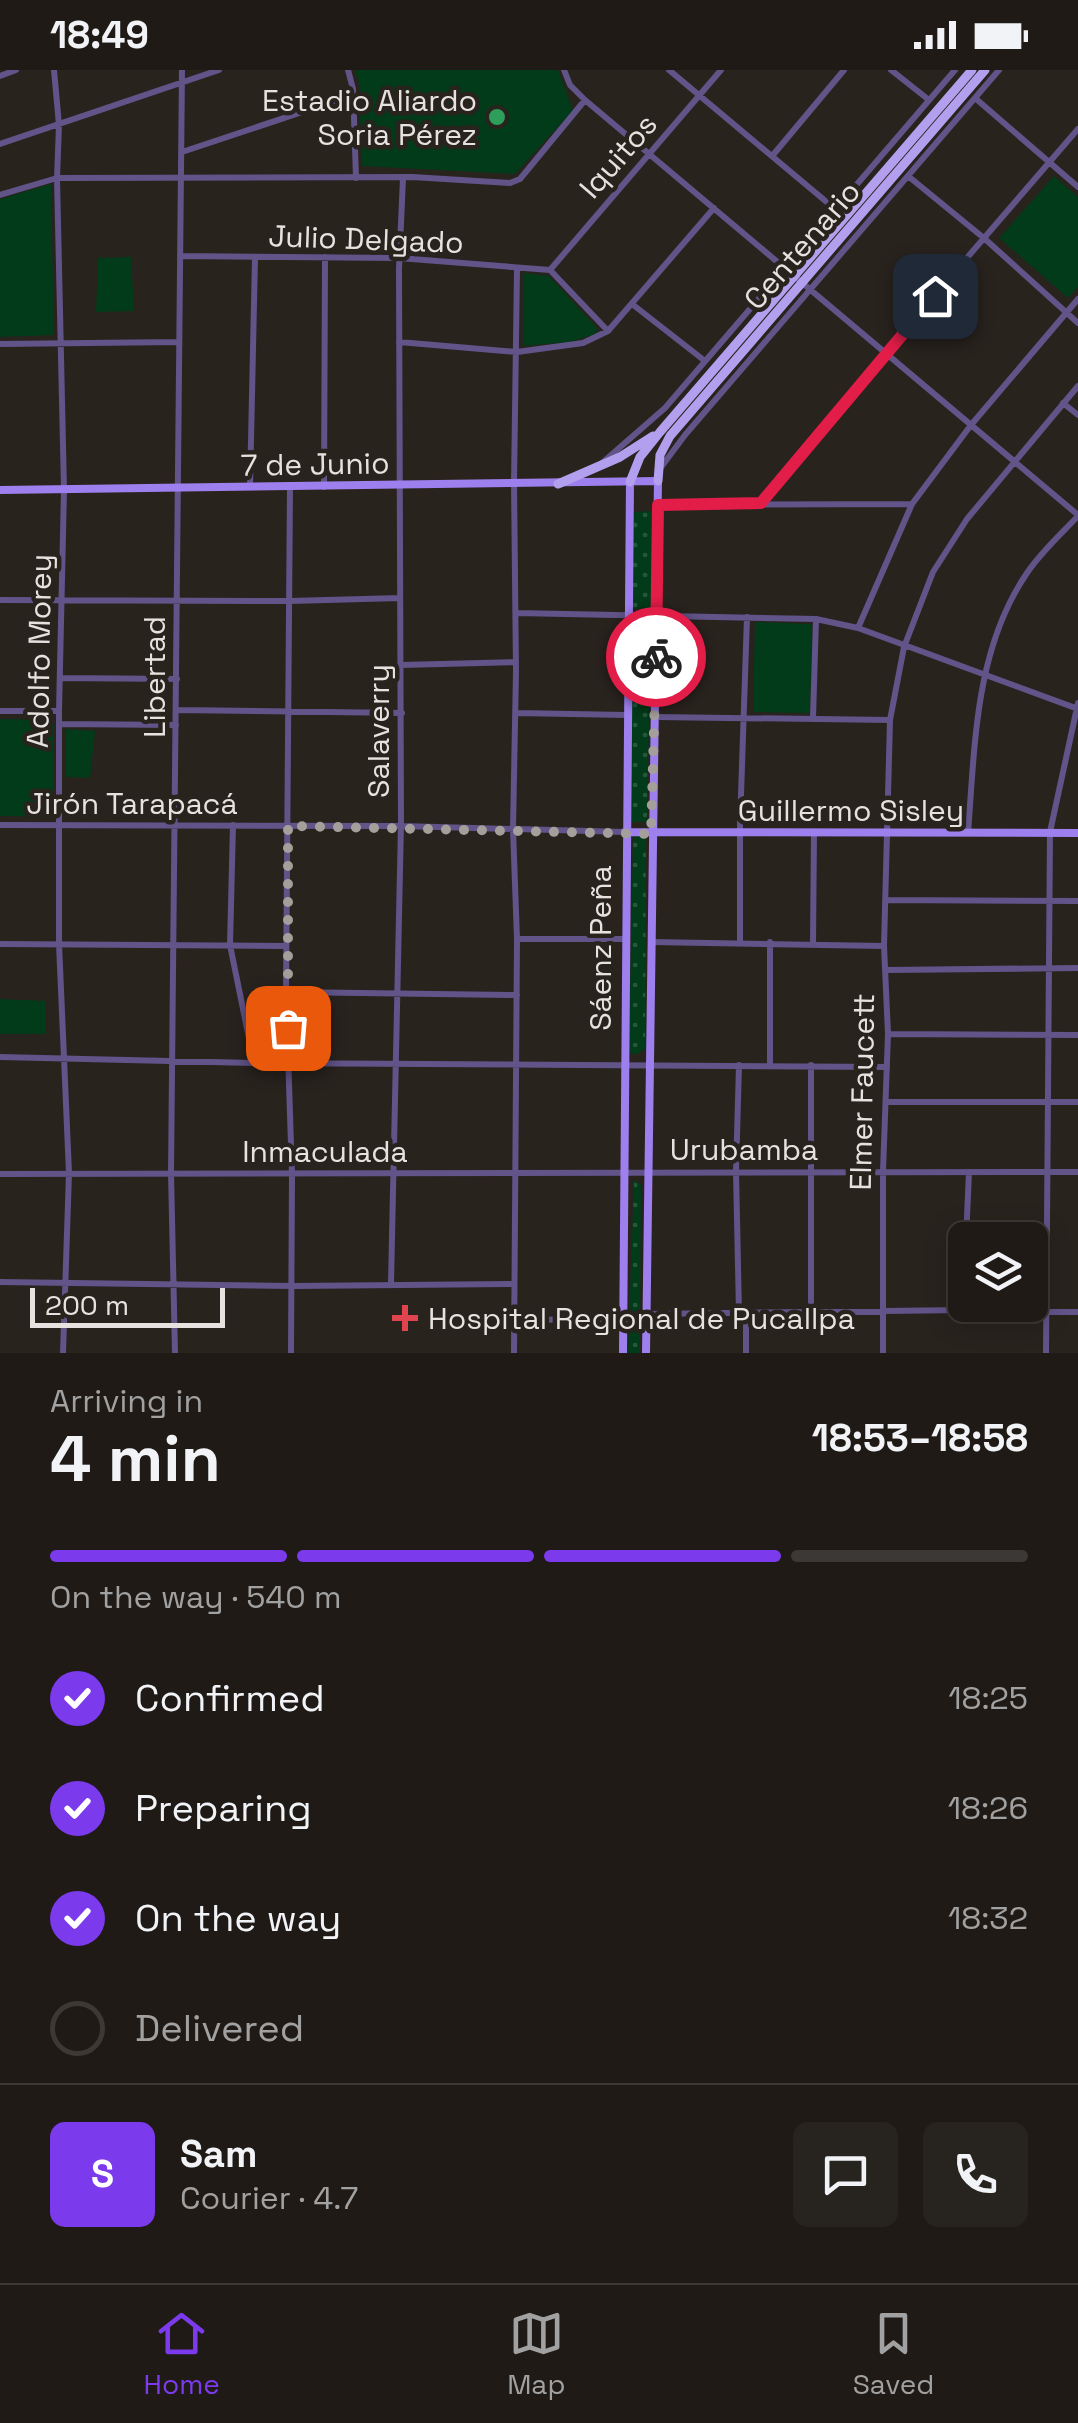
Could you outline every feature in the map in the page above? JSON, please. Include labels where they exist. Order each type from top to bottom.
[{"type":"highway","name":"Centenario","points":[[660,432],[803,284],[972,70]]},
{"type":"highway","name":"Centenario","points":[[660,455],[688,414],[986,70]]},
{"type":"highway","points":[[558,484],[620,457],[660,432]]},
{"type":"highway","name":"Sáenz Peña","points":[[630,482],[640,457],[660,432]]},
{"type":"highway","name":"Sáenz Peña","points":[[658,476],[660,455]]},
{"type":"main road","name":"7 de Junio","points":[[0,490],[558,484],[630,482],[658,476]]},
{"type":"main road","name":"Sáenz Peña","points":[[646,1353],[658,476]]},
{"type":"main road","name":"Sáenz Peña","points":[[623,1353],[630,482]]},
{"type":"main road","name":"Guillermo Sisley","points":[[625,832],[1078,833]]},
{"type":"street","points":[[0,76],[16,70]]},
{"type":"street","name":"Adolfo Morey","points":[[54,70],[64,490],[59,944],[69,1173],[63,1353]]},
{"type":"street","name":"Libertad","points":[[175,1353],[171,1173],[182,70]]},
{"type":"street","points":[[0,144],[218,70]]},
{"type":"street","points":[[348,70],[353,94],[356,178]]},
{"type":"street","points":[[564,70],[570,85],[585,100],[1078,515],[1028,570],[1005,610],[984,677],[968,832]]},
{"type":"street","points":[[669,70],[835,209]]},
{"type":"street","name":"Iquitos","points":[[550,270],[721,70]]},
{"type":"street","points":[[773,155],[844,70]]},
{"type":"street","points":[[891,70],[929,100]]},
{"type":"street","points":[[596,468],[665,408],[955,70]]},
{"type":"street","points":[[658,476],[685,435],[803,284],[908,176],[998,70]]},
{"type":"street","points":[[182,152],[353,94]]},
{"type":"street","points":[[974,98],[1078,187]]},
{"type":"street","points":[[0,195],[57,178],[403,178],[498,184],[520,180],[585,100]]},
{"type":"street","points":[[761,503],[1078,129]]},
{"type":"street","points":[[908,176],[1078,323]]},
{"type":"street","name":"Salaverry","points":[[392,1284],[401,826],[399,258],[403,178]]},
{"type":"street","points":[[399,342],[518,352],[568,347],[608,331],[714,208]]},
{"type":"street","name":"Julio Delgado","points":[[180,256],[399,258],[550,270]]},
{"type":"street","points":[[250,487],[255,257]]},
{"type":"street","points":[[324,257],[324,487]]},
{"type":"street","points":[[514,1353],[514,483],[518,269]]},
{"type":"street","points":[[550,270],[608,331]]},
{"type":"street","points":[[858,628],[912,504],[971,426],[1078,299]]},
{"type":"street","points":[[632,304],[705,361]]},
{"type":"street","points":[[0,344],[178,342]]},
{"type":"street","name":"Elmer Faucett","points":[[883,1353],[888,1034],[884,946],[890,720],[904,646],[933,572],[967,519],[1078,386]]},
{"type":"street","points":[[1063,403],[1078,415]]},
{"type":"street","points":[[290,487],[286,992],[292,1175],[291,1353]]},
{"type":"street","points":[[658,505],[912,504]]},
{"type":"street","points":[[0,600],[400,598]]},
{"type":"street","points":[[516,614],[816,619],[858,628],[984,677],[1077,707],[1050,832],[1047,1222]]},
{"type":"street","points":[[740,942],[747,617]]},
{"type":"street","points":[[813,718],[816,619]]},
{"type":"street","points":[[400,665],[516,662]]},
{"type":"street","points":[[60,678],[177,679]]},
{"type":"street","points":[[0,711],[59,710]]},
{"type":"street","points":[[177,710],[402,713]]},
{"type":"street","points":[[516,713],[626,715]]},
{"type":"street","points":[[656,717],[890,720]]},
{"type":"street","points":[[60,724],[176,725]]},
{"type":"street","name":"Jirón Tarapacá","points":[[0,825],[401,826],[625,832]]},
{"type":"street","points":[[232,825],[230,945],[254,1063]]},
{"type":"street","points":[[812,943],[814,832]]},
{"type":"street","points":[[886,900],[1078,901]]},
{"type":"street","points":[[517,939],[625,939]]},
{"type":"street","points":[[651,942],[884,946]]},
{"type":"street","points":[[770,942],[770,1064]]},
{"type":"street","points":[[0,944],[286,946]]},
{"type":"street","points":[[886,970],[1078,968]]},
{"type":"street","points":[[286,992],[517,995]]},
{"type":"street","points":[[888,1034],[1078,1035]]},
{"type":"street","points":[[0,1058],[887,1067]]},
{"type":"street","points":[[739,1065],[736,1171],[746,1353]]},
{"type":"street","points":[[810,1065],[810,1311]]},
{"type":"street","points":[[886,1102],[1078,1102]]},
{"type":"street","name":"Inmaculada","points":[[0,1174],[649,1171]]},
{"type":"street","name":"Urubamba","points":[[649,1171],[1078,1172]]},
{"type":"street","points":[[967,1222],[969,1172]]},
{"type":"street","points":[[0,1282],[513,1284]]},
{"type":"street","points":[[647,1314],[948,1310]]},
{"type":"street","points":[[1048,1312],[1078,1312]]},
{"type":"street","points":[[514,1320],[623,1319]]},
{"type":"street","points":[[1046,1322],[1046,1353]]},
{"type":"green space","points":[[355,70],[558,70],[573,110],[515,174],[362,166],[359,83]]},
{"type":"green space","points":[[1054,176],[1078,197],[1078,287],[1068,298],[999,238]]},
{"type":"green space","points":[[51,184],[54,335],[0,337],[0,199]]},
{"type":"green space","points":[[131,257],[134,311],[96,312],[98,258]]},
{"type":"green space","points":[[524,273],[549,276],[598,329],[595,334],[570,342],[524,346]]},
{"type":"green space","points":[[653,511],[652,608],[632,609],[634,512]]},
{"type":"green space","points":[[631,619],[651,622],[647,822],[631,822]]},
{"type":"green space","points":[[755,622],[812,624],[810,713],[753,712]]},
{"type":"green space","points":[[0,719],[54,720],[54,817],[0,816]]},
{"type":"green space","points":[[66,729],[95,731],[90,778],[66,777]]},
{"type":"green space","points":[[646,833],[645,1049],[635,1055],[629,1052],[633,834]]},
{"type":"green space","points":[[0,999],[46,1001],[45,1034],[0,1034]]},
{"type":"green space","points":[[634,1180],[641,1185],[640,1353],[628,1353]]},
{"type":"way so far","points":[[288,1028],[288,826],[651,834],[656,657]]},
{"type":"place","name":"Estadio Aliardo Soria Pérez","points":[[497,117]]},
{"type":"place","name":"Hospital Regional de Pucallpa","points":[[405,1318]]},
{"type":"route","points":[[656,657],[658,505],[761,503],[935,296]]}]
